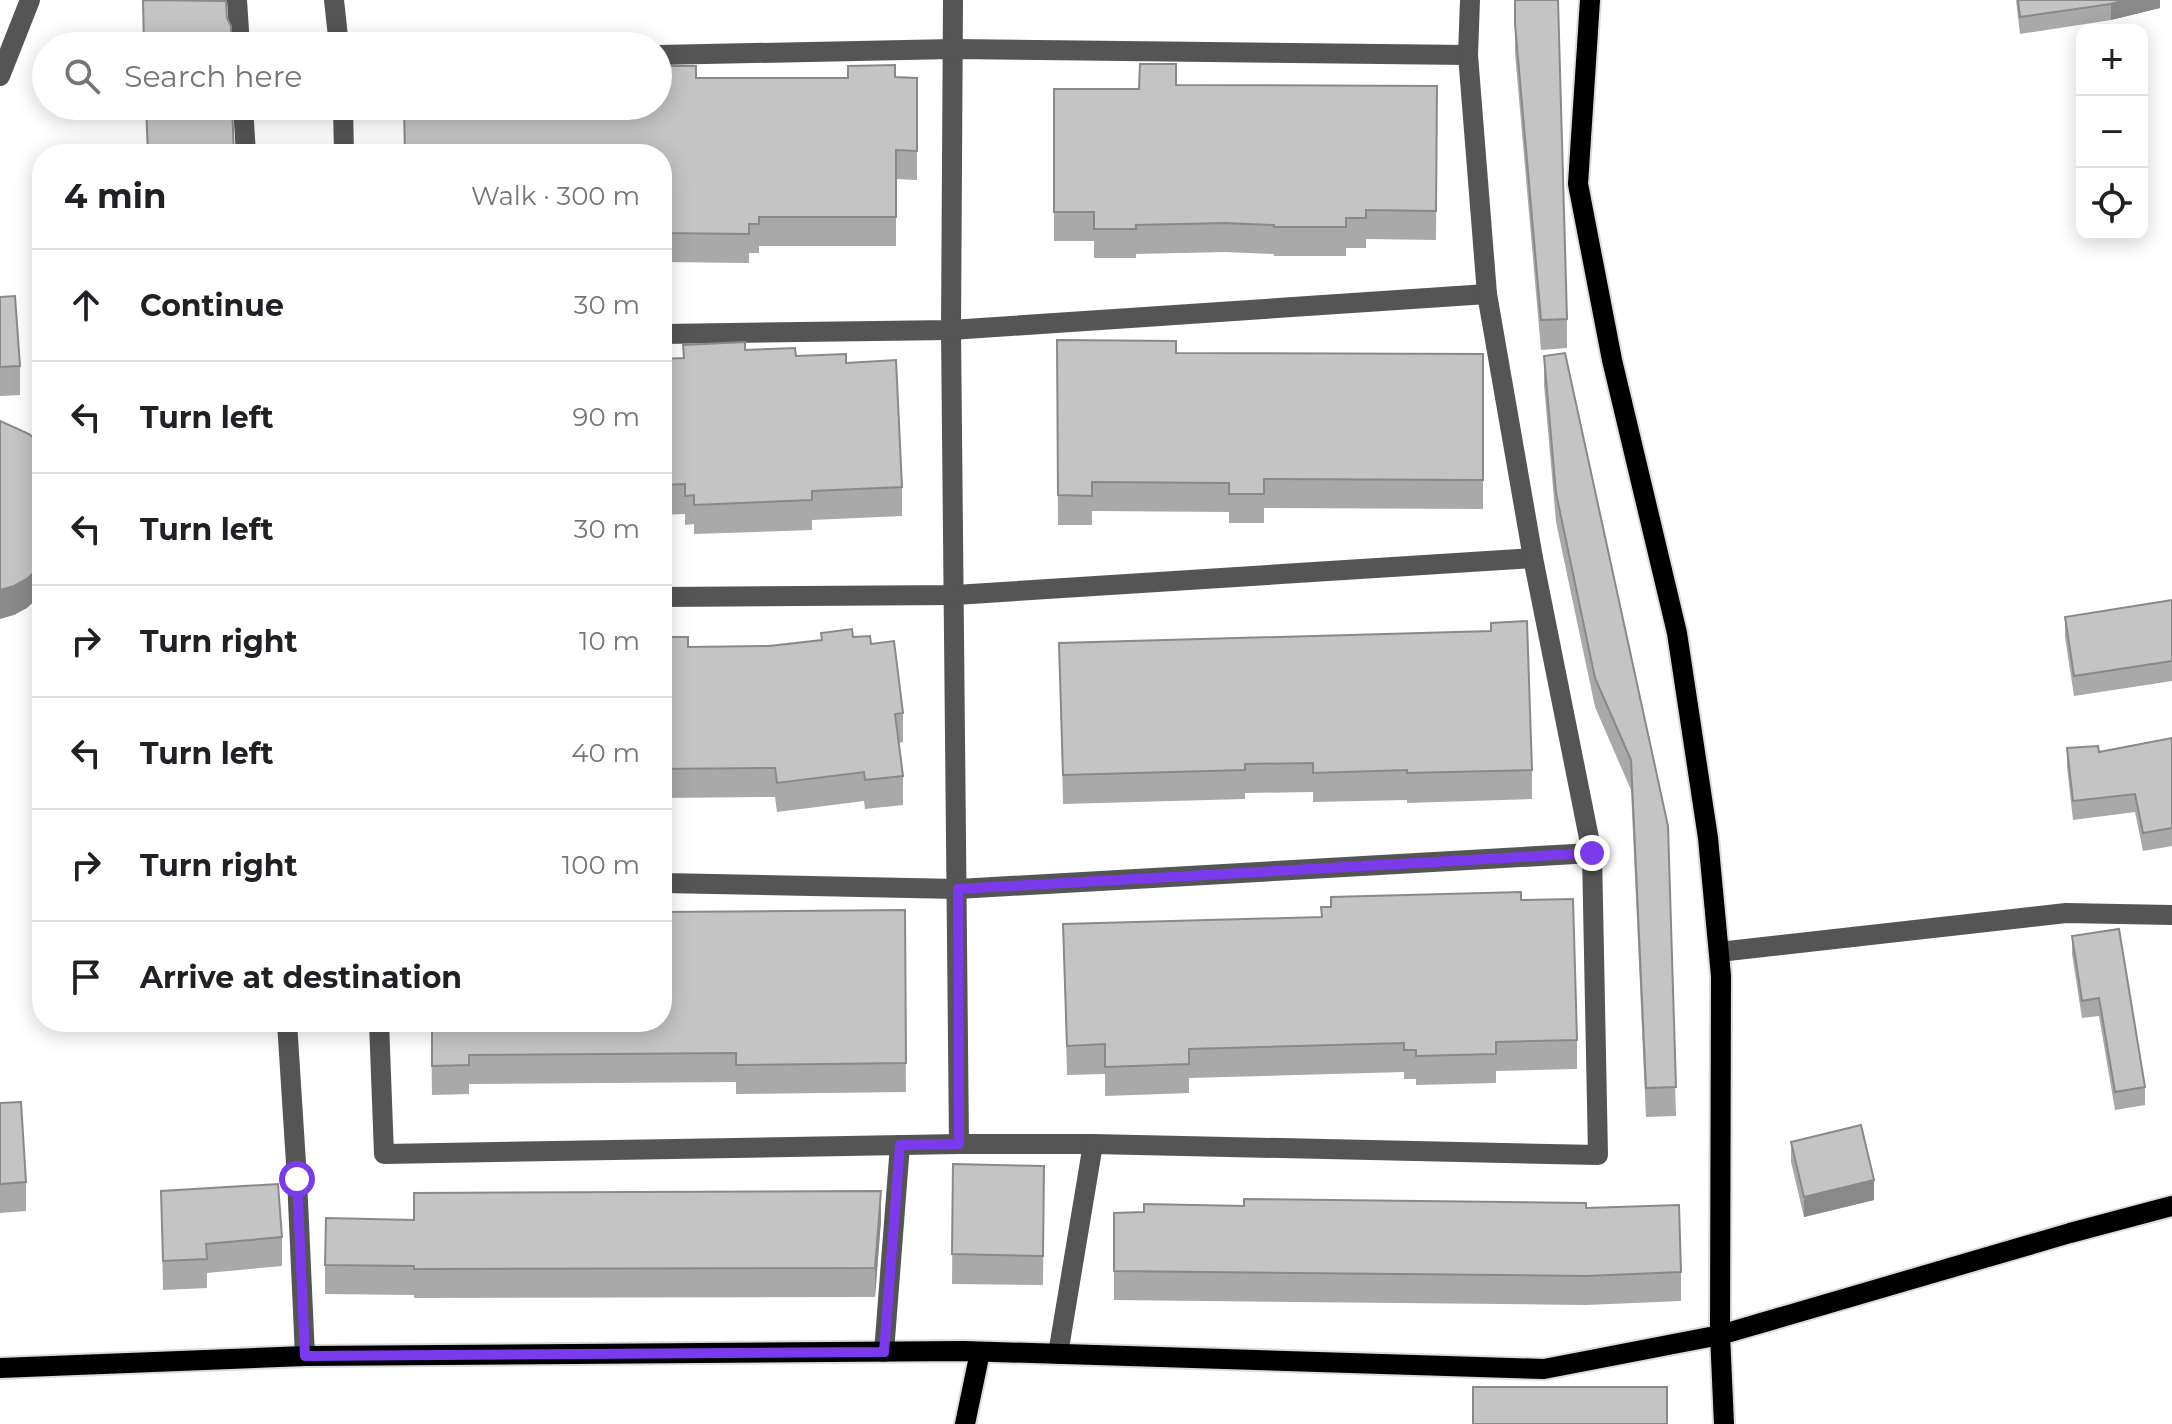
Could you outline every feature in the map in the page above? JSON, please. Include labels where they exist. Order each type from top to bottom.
[{"type":"main road","points":[[1590,0],[1578,184],[1612,360],[1677,633],[1708,838],[1719,952],[1720,1335],[1724,1424]]},
{"type":"main road","points":[[0,1368],[305,1356],[980,1352],[1544,1369],[1720,1335],[2172,1206]]},
{"type":"main road","points":[[965,1424],[980,1352]]},
{"type":"street","points":[[0,76],[30,0]]},
{"type":"street","points":[[237,0],[239,32]]},
{"type":"street","points":[[334,0],[337,32]]},
{"type":"street","points":[[953,0],[951,330],[959,1144]]},
{"type":"street","points":[[379,1032],[384,1154],[1093,1144],[1598,1155],[1592,853],[1533,558],[1487,294],[1468,55],[1470,0]]},
{"type":"street","points":[[672,55],[953,49],[1468,55]]},
{"type":"street","points":[[244,120],[245,144]]},
{"type":"street","points":[[343,120],[344,144]]},
{"type":"street","points":[[672,334],[951,330],[1487,294]]},
{"type":"street","points":[[672,597],[955,595],[1533,558]]},
{"type":"street","points":[[672,883],[958,889],[1592,853]]},
{"type":"street","points":[[1719,952],[2066,913],[2172,915]]},
{"type":"street","points":[[288,1032],[305,1356]]},
{"type":"street","points":[[1058,1354],[1093,1144]]},
{"type":"street","points":[[884,1352],[900,1145]]},
{"type":"building","points":[[143,0],[226,1],[231,32],[144,32]]},
{"type":"building","points":[[1515,0],[1558,0],[1567,319],[1541,320]]},
{"type":"building","points":[[2018,0],[2125,0],[2020,17]]},
{"type":"building","points":[[1140,64],[1176,64],[1176,85],[1437,86],[1436,211],[1366,210],[1366,218],[1346,218],[1346,227],[1225,223],[1136,225],[1136,229],[1094,229],[1094,212],[1054,212],[1054,89],[1139,89]]},
{"type":"building","points":[[895,65],[895,77],[917,78],[917,151],[896,150],[896,217],[759,217],[759,224],[749,224],[749,234],[672,233],[672,144],[405,144],[404,120],[672,120],[672,66],[696,66],[696,78],[848,78],[848,66]]},
{"type":"building","points":[[147,120],[233,120],[234,144],[148,144]]},
{"type":"building","points":[[15,296],[20,366],[0,367],[0,297]]},
{"type":"building","points":[[1057,340],[1176,341],[1176,353],[1483,354],[1483,480],[1264,479],[1264,494],[1229,494],[1229,483],[1092,482],[1092,496],[1058,495]]},
{"type":"building","points":[[745,342],[745,350],[795,348],[796,356],[846,354],[846,363],[896,360],[902,487],[812,491],[812,500],[694,505],[694,495],[685,496],[685,484],[672,485],[672,359],[684,358],[683,345]]},
{"type":"building","points":[[1565,353],[1668,826],[1676,1087],[1646,1088],[1631,760],[1595,678],[1556,493],[1544,356]]},
{"type":"building","points":[[0,421],[32,437],[32,574],[14,586],[0,590]]},
{"type":"building","points":[[2172,600],[2172,661],[2074,676],[2065,617]]},
{"type":"building","points":[[1527,621],[1532,770],[1313,773],[1313,763],[1245,764],[1245,770],[1063,775],[1059,643],[1491,631],[1491,623]]},
{"type":"building","points":[[852,629],[853,637],[870,636],[871,644],[894,641],[903,713],[895,714],[903,776],[865,780],[864,772],[777,783],[775,768],[672,769],[672,637],[688,637],[688,647],[769,646],[822,640],[821,633]]},
{"type":"building","points":[[2172,738],[2172,828],[2143,833],[2135,794],[2073,801],[2067,748],[2098,746],[2099,752]]},
{"type":"building","points":[[1521,892],[1521,900],[1573,899],[1577,1040],[1496,1042],[1496,1054],[1416,1056],[1416,1050],[1404,1050],[1404,1043],[1189,1049],[1189,1064],[1105,1067],[1105,1044],[1067,1046],[1063,924],[1322,917],[1321,907],[1331,907],[1331,897]]},
{"type":"building","points":[[905,910],[906,1063],[736,1065],[736,1053],[469,1055],[469,1065],[432,1066],[432,1032],[672,1032],[672,912]]},
{"type":"building","points":[[2119,929],[2145,1087],[2115,1092],[2099,998],[2082,1001],[2072,936]]},
{"type":"building","points":[[21,1102],[26,1182],[0,1184],[0,1103]]},
{"type":"building","points":[[1861,1125],[1874,1180],[1804,1197],[1791,1142]]},
{"type":"building","points":[[953,1164],[1044,1166],[1043,1256],[952,1254]]},
{"type":"building","points":[[278,1184],[282,1237],[206,1244],[207,1259],[163,1261],[161,1191]]},
{"type":"building","points":[[881,1191],[875,1268],[414,1269],[414,1266],[325,1265],[326,1218],[414,1220],[414,1193]]},
{"type":"building","points":[[1244,1199],[1586,1203],[1586,1208],[1679,1205],[1681,1272],[1586,1276],[1114,1271],[1114,1213],[1144,1212],[1144,1204],[1244,1206]]},
{"type":"building","points":[[1473,1387],[1667,1387],[1667,1424],[1473,1424]]},
{"type":"route","points":[[297,1179],[305,1356],[884,1352],[900,1145],[959,1144],[958,889],[1592,853]]}]
